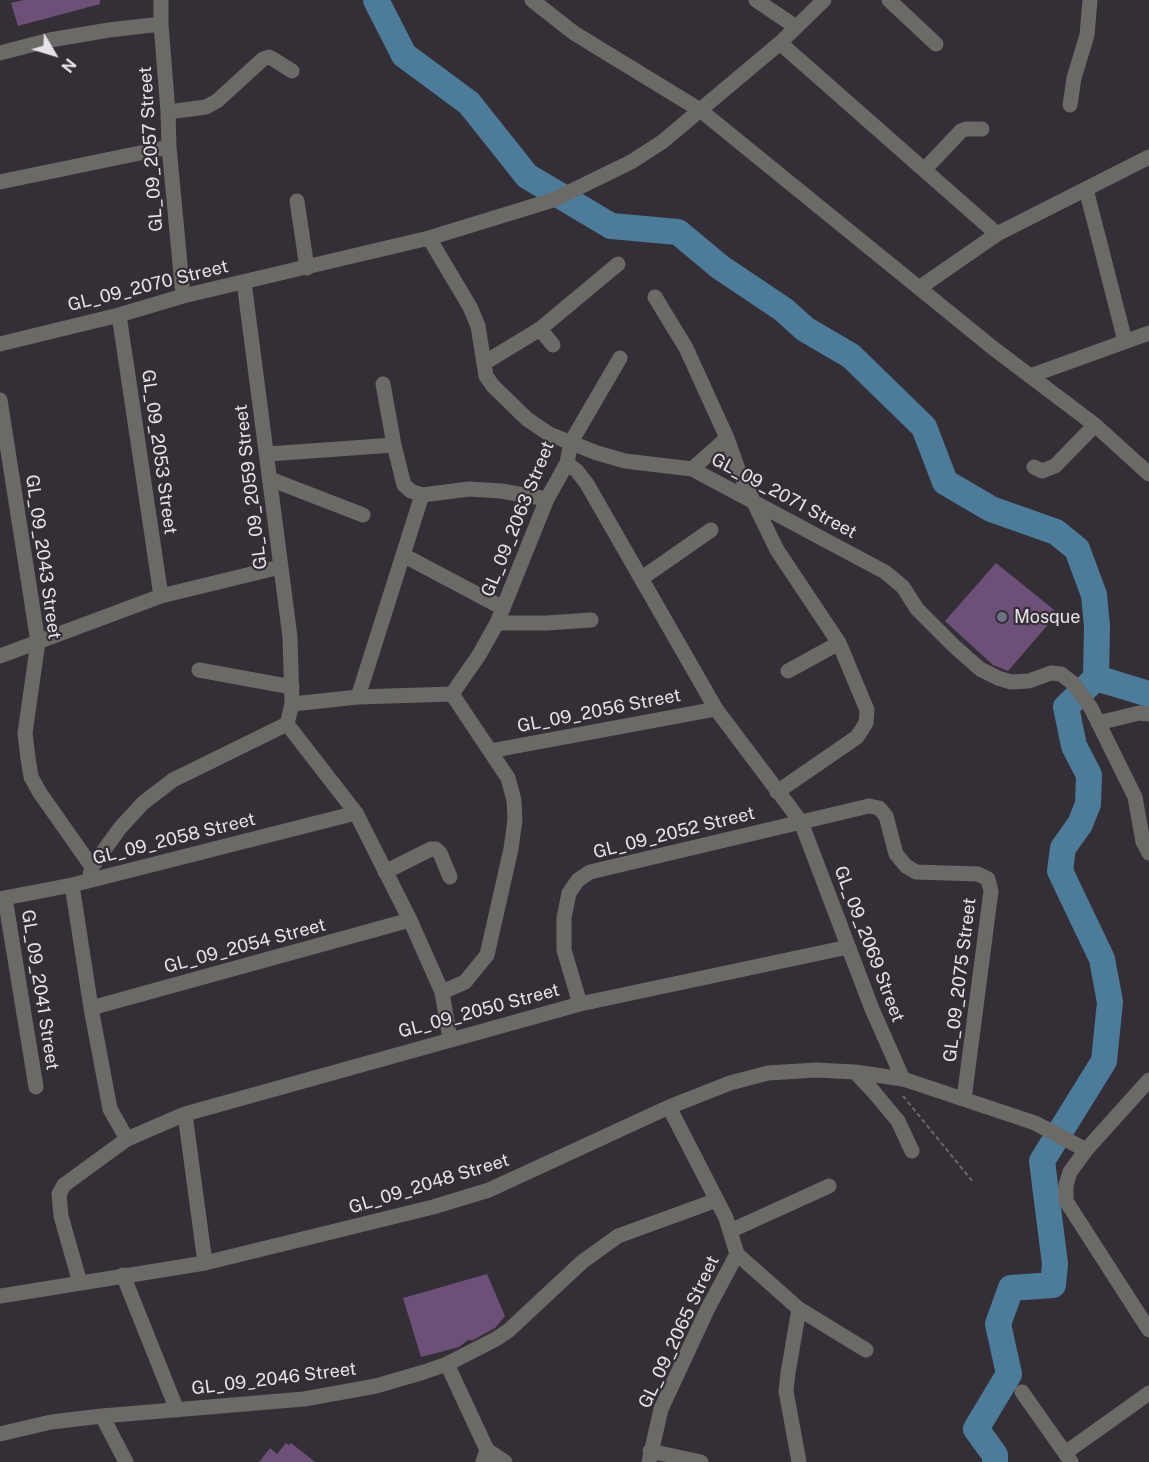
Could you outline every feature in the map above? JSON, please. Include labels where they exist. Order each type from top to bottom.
[{"type":"street","name":"GL_09_2057 Street","points":[[161,0],[169,147],[183,296]]},
{"type":"street","points":[[532,0],[574,33],[700,110],[919,288],[1095,425],[1149,474]]},
{"type":"street","points":[[756,0],[796,27]]},
{"type":"street","name":"GL_09_2070 Street","points":[[0,344],[119,315],[183,296],[429,238],[553,200],[631,162],[662,142],[780,43],[825,0]]},
{"type":"street","points":[[889,0],[936,44]]},
{"type":"street","points":[[1070,105],[1074,78],[1087,35],[1090,0]]},
{"type":"street","points":[[0,53],[60,38],[161,24]]},
{"type":"street","points":[[780,43],[998,234]]},
{"type":"street","points":[[168,112],[206,107],[217,101],[263,59],[269,57],[292,71]]},
{"type":"street","points":[[925,169],[961,131],[982,129]]},
{"type":"street","points":[[0,182],[169,147]]},
{"type":"street","points":[[919,288],[998,234],[1149,157]]},
{"type":"street","points":[[1086,189],[1125,341]]},
{"type":"street","points":[[297,201],[307,268]]},
{"type":"street","name":"GL_09_2071 Street","points":[[429,238],[470,306],[478,326],[486,376],[493,386],[527,419],[549,434],[597,453],[625,461],[692,469],[754,501],[885,572],[903,587],[917,609],[980,669],[1011,682],[1029,681],[1051,673],[1061,674],[1074,684],[1091,708],[1098,723]]},
{"type":"street","points":[[484,363],[540,328],[618,264]]},
{"type":"street","name":"GL_09_2059 Street","points":[[244,282],[290,637],[292,704],[287,724]]},
{"type":"street","points":[[655,297],[686,348],[727,438],[738,471],[777,550],[839,643],[867,710],[866,723],[857,736],[777,792]]},
{"type":"street","name":"GL_09_2053 Street","points":[[119,315],[160,596]]},
{"type":"street","points":[[540,328],[553,345]]},
{"type":"street","points":[[1030,376],[1149,333]]},
{"type":"street","name":"GL_09_2063 Street","points":[[452,694],[497,624],[547,499],[567,463],[571,442],[620,358]]},
{"type":"street","points":[[383,384],[404,485],[411,491],[422,495],[469,489],[501,491],[547,499]]},
{"type":"street","name":"GL_09_2043 Street","points":[[0,400],[38,642],[25,734],[31,777],[91,873]]},
{"type":"street","points":[[1034,467],[1042,471],[1055,466],[1095,425]]},
{"type":"street","points":[[692,469],[727,438]]},
{"type":"street","points":[[268,454],[394,445]]},
{"type":"street","name":"GL_09_2069 Street","points":[[567,463],[587,484],[716,709],[801,822],[896,1078]]},
{"type":"street","points":[[270,479],[363,514]]},
{"type":"street","points":[[358,697],[422,495]]},
{"type":"street","points":[[642,578],[711,530]]},
{"type":"street","points":[[403,555],[503,608]]},
{"type":"street","points":[[0,656],[160,596],[280,567]]},
{"type":"street","points":[[497,624],[591,620]]},
{"type":"street","points":[[788,670],[839,643]]},
{"type":"street","points":[[199,670],[292,687]]},
{"type":"street","points":[[292,704],[358,697],[452,694],[508,778],[514,800],[512,849],[488,955],[465,982],[442,992]]},
{"type":"street","name":"GL_09_2056 Street","points":[[490,752],[716,709]]},
{"type":"street","points":[[1149,714],[1139,713],[1098,723],[1135,797],[1144,821],[1143,842],[1149,853]]},
{"type":"street","points":[[91,873],[120,828],[143,803],[158,791],[173,780],[287,724],[356,813],[410,921],[442,992],[450,1039]]},
{"type":"street","name":"GL_09_2075 Street","points":[[801,822],[869,806],[879,808],[886,816],[896,854],[906,866],[916,872],[978,874],[988,879],[990,891],[964,1099]]},
{"type":"street","name":"GL_09_2058 Street","points":[[3,899],[72,885],[91,873],[356,813]]},
{"type":"street","name":"GL_09_2052 Street","points":[[580,1004],[564,950],[564,918],[569,892],[578,880],[590,872],[801,822]]},
{"type":"street","points":[[385,872],[431,849],[436,849],[450,877]]},
{"type":"street","points":[[72,885],[91,1008],[110,1109],[127,1139],[64,1185],[59,1194],[61,1216],[80,1283]]},
{"type":"street","name":"GL_09_2041 Street","points":[[3,899],[36,1087]]},
{"type":"street","name":"GL_09_2054 Street","points":[[91,1008],[410,921]]},
{"type":"street","name":"GL_09_2050 Street","points":[[127,1139],[185,1114],[580,1004],[848,947]]},
{"type":"street","name":"GL_09_2048 Street","points":[[0,1296],[206,1263],[433,1207],[489,1190],[530,1173],[669,1107],[730,1083],[768,1073],[816,1070],[855,1072],[896,1078],[1035,1123],[1086,1150]]},
{"type":"street","points":[[855,1072],[898,1121],[912,1151]]},
{"type":"street","points":[[1148,1083],[1086,1150],[1070,1172],[1065,1201],[1149,1330]]},
{"type":"street","points":[[669,1107],[717,1200],[737,1254],[799,1309],[866,1350]]},
{"type":"street","points":[[185,1114],[206,1263]]},
{"type":"street","points":[[730,1231],[829,1186]]},
{"type":"street","name":"GL_09_2046 Street","points":[[0,1434],[51,1422],[102,1416],[304,1399],[376,1386],[447,1364],[508,1331],[573,1269],[618,1236],[717,1200]]},
{"type":"street","name":"GL_09_2065 Street","points":[[649,1456],[661,1409],[707,1310],[737,1254]]},
{"type":"street","points":[[123,1275],[177,1410]]},
{"type":"street","points":[[799,1309],[786,1390],[799,1462]]},
{"type":"street","points":[[447,1364],[485,1456],[505,1462]]},
{"type":"street","points":[[1022,1392],[1068,1457],[1149,1393]]},
{"type":"street","points":[[102,1416],[126,1462]]},
{"type":"street","points":[[649,1456],[701,1462]]},
{"type":"path","points":[[896,1078],[973,1182]]},
{"type":"building","points":[[23,0],[100,0],[100,4],[18,26],[11,3]]},
{"type":"building","name":"Mosque","points":[[996,563],[1058,613],[1008,671],[993,665],[945,621]]},
{"type":"building","points":[[487,1274],[505,1316],[495,1328],[473,1340],[468,1340],[459,1347],[421,1357],[403,1298]]},
{"type":"building","points":[[286,1443],[289,1445],[291,1443],[315,1462],[259,1462],[270,1448],[277,1454]]},
{"type":"waterway","points":[[376,0],[404,55],[469,103],[527,176],[611,226],[678,232],[720,267],[784,310],[805,329],[851,356],[924,427],[945,482],[991,509],[1056,532],[1077,549],[1094,595],[1097,626],[1096,678],[1066,707],[1074,746],[1089,775],[1088,804],[1080,824],[1063,848],[1060,871],[1102,959],[1110,1002],[1104,1061],[1042,1161],[1055,1264],[1053,1285],[1011,1288],[998,1324],[1009,1374],[976,1429],[995,1455],[995,1462]]},
{"type":"waterway","points":[[1096,678],[1149,694]]},
{"type":"place","name":"Mosque","points":[[1002,617]]}]
